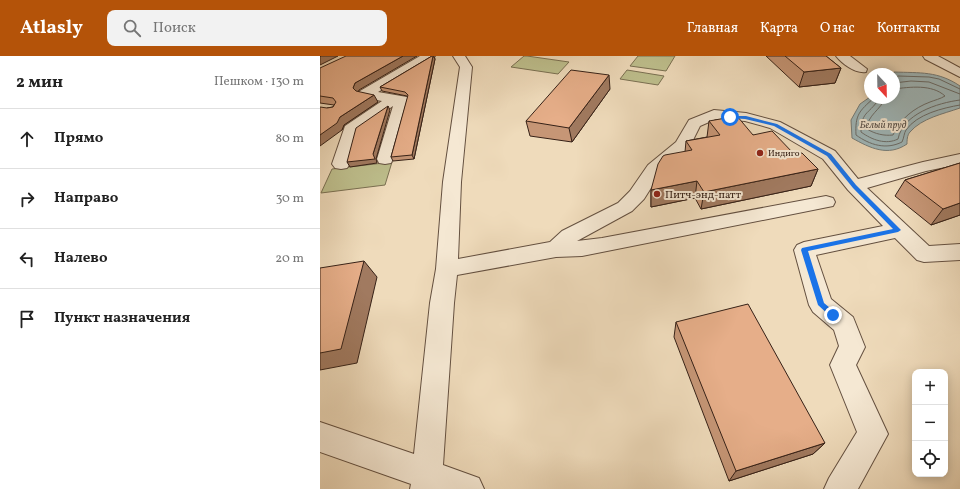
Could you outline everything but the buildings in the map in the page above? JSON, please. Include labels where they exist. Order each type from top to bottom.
[{"type":"lane","points":[[385,159],[402,100],[366,94],[429,56]]},
{"type":"lane","points":[[427,483],[442,303],[447,269],[452,182],[466,67],[459,56]]},
{"type":"lane","points":[[842,56],[861,69]]},
{"type":"lane","points":[[929,56],[960,73]]},
{"type":"lane","points":[[341,164],[350,129],[394,99]]},
{"type":"lane","points":[[563,242],[625,206],[637,194],[654,169],[683,145],[694,123],[714,114],[746,117],[775,125],[829,155],[854,186],[924,254],[960,252]]},
{"type":"lane","points":[[854,186],[923,167],[960,159]]},
{"type":"lane","points":[[563,242],[582,248],[602,245],[826,202]]},
{"type":"lane","points":[[447,269],[649,224]]},
{"type":"lane","points":[[840,489],[873,434],[843,365],[852,347],[844,324],[821,305],[804,250],[898,230]]},
{"type":"lane","points":[[320,437],[427,483],[468,489]]},
{"type":"green space","points":[[524,56],[569,62],[558,74],[511,67]]},
{"type":"green space","points":[[638,56],[675,56],[666,71],[630,66]]},
{"type":"green space","points":[[627,70],[664,76],[658,85],[620,79]]},
{"type":"green space","points":[[392,162],[385,185],[321,193],[332,169]]},
{"type":"water","name":"Белый пруд","points":[[900,72],[936,75],[952,81],[960,86],[960,108],[920,123],[909,133],[907,144],[893,150],[879,150],[872,148],[852,138],[851,120],[860,104],[864,101],[864,104],[900,104]]},
{"type":"place","name":"Индиго","points":[[760,153]]},
{"type":"place","name":"Питч-энд-патт","points":[[657,194]]},
{"type":"route","points":[[730,117],[746,117],[775,125],[829,155],[854,186],[898,230],[804,250],[821,305],[833,315]]}]
